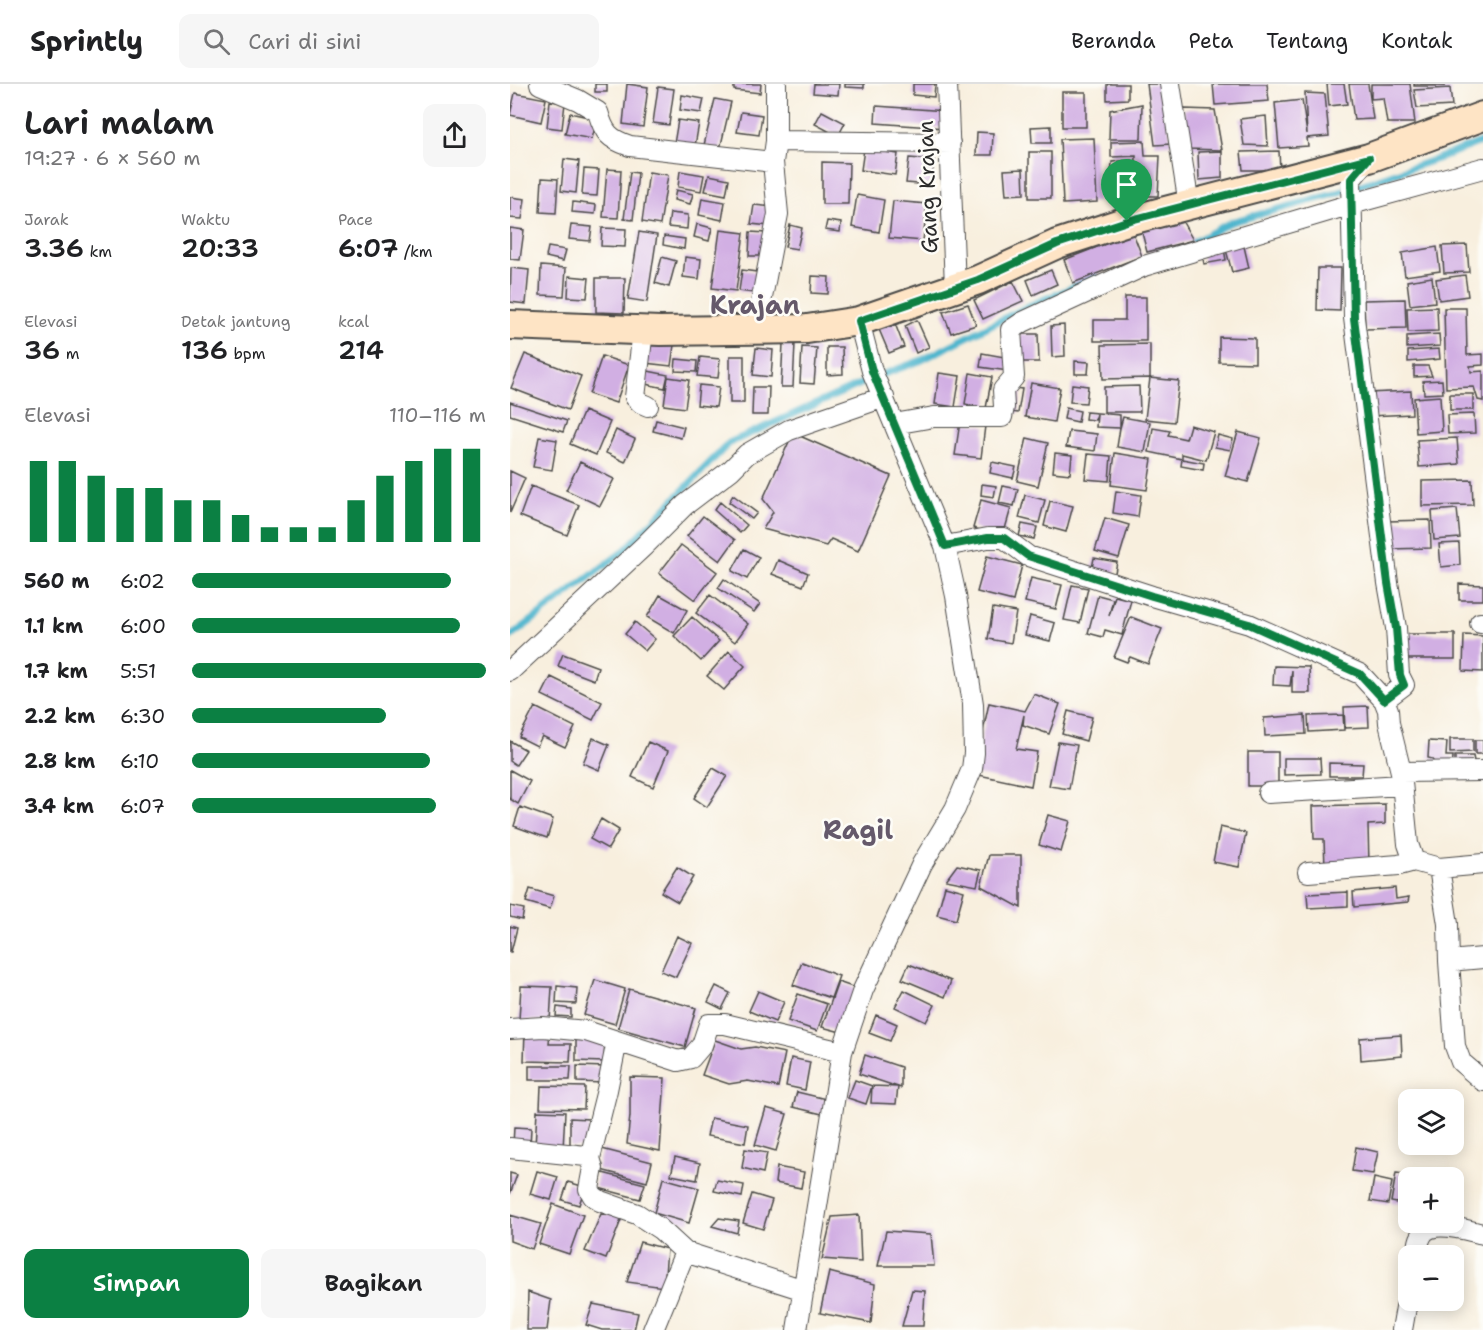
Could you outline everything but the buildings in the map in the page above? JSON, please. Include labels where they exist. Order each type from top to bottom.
[{"type":"main road","points":[[510,324],[643,331],[807,329],[859,321],[978,280],[1057,244],[1127,221],[1369,158],[1483,117]]},
{"type":"street","points":[[540,84],[578,100],[598,112],[603,128],[614,141],[630,146],[773,162]]},
{"type":"street","points":[[756,329],[778,214],[773,162],[776,141],[776,84]]},
{"type":"street","name":"Gang Krajan","points":[[947,84],[955,287]]},
{"type":"street","points":[[1170,84],[1189,205]]},
{"type":"street","points":[[776,141],[950,143]]},
{"type":"street","points":[[1369,158],[1351,179],[1354,318],[1388,583],[1396,628],[1400,675],[1404,685],[1384,700]]},
{"type":"street","points":[[894,424],[933,417],[1002,417],[1003,390],[1014,377],[1011,330],[1023,322],[1144,266],[1483,168]]},
{"type":"street","points":[[797,1330],[842,1052],[863,990],[922,864],[955,809],[972,769],[974,753],[973,704],[956,596],[945,546],[872,371],[859,321]]},
{"type":"street","points":[[643,331],[635,397],[648,406]]},
{"type":"street","points":[[510,672],[685,506],[731,470],[747,454],[789,430],[882,394]]},
{"type":"street","points":[[945,546],[988,538],[1004,538],[1028,556],[1249,624],[1360,674],[1384,700],[1401,778],[1408,844],[1414,861]]},
{"type":"street","points":[[1268,793],[1483,771]]},
{"type":"street","points":[[1308,872],[1400,865],[1414,861],[1439,868],[1483,864]]},
{"type":"street","points":[[1439,868],[1448,924],[1455,1046],[1461,1062],[1481,1077]]},
{"type":"street","points":[[1449,961],[1483,958]]},
{"type":"street","points":[[510,1029],[543,1027],[586,1031],[678,1061],[691,1058],[702,1045],[709,1023],[725,1023],[842,1052]]},
{"type":"street","points":[[616,1041],[607,1090],[590,1158],[593,1168],[590,1189],[593,1196],[600,1201],[637,1214],[660,1229],[685,1252],[804,1290]]},
{"type":"street","points":[[510,1148],[590,1158]]},
{"type":"street","points":[[1419,1245],[1420,1236],[1432,1227],[1483,1234]]},
{"type":"street","points":[[653,1330],[685,1252]]},
{"type":"street","points":[[1402,1330],[1405,1311]]},
{"type":"waterway","points":[[1194,242],[1231,222],[1331,195],[1483,141]]},
{"type":"waterway","points":[[510,637],[625,550],[729,443],[876,377],[922,360],[1028,306],[1096,278]]},
{"type":"district","name":"Krajan","points":[[755,305]]},
{"type":"district","name":"Ragil","points":[[858,830]]},
{"type":"route","points":[[1369,158],[1351,179],[1354,318],[1388,583],[1396,628],[1400,675],[1404,685],[1384,700],[1360,674],[1249,624],[1028,556],[1004,538],[988,538],[945,546],[872,371],[859,321],[978,280],[1057,244],[1127,221],[1369,158]]}]
